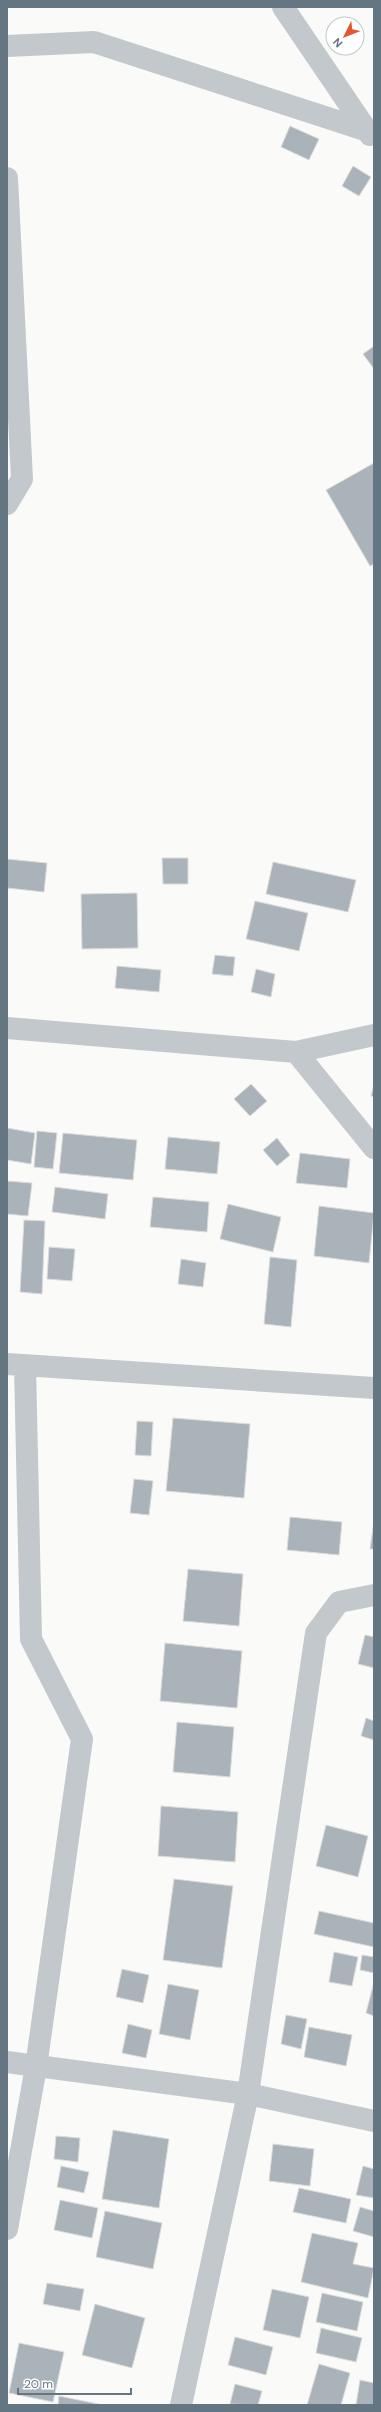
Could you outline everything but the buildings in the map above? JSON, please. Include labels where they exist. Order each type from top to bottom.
[{"type":"street","points":[[283,7],[371,136]]},
{"type":"street","points":[[7,46],[94,42],[371,136]]},
{"type":"street","points":[[7,178],[22,479],[7,504]]},
{"type":"street","points":[[7,1028],[296,1052],[374,1035]]},
{"type":"street","points":[[296,1052],[374,1148]]},
{"type":"street","points":[[7,2229],[36,2067],[82,1739],[31,1639],[16,1365],[374,1388]]},
{"type":"street","points":[[181,2405],[248,2094],[316,1633],[339,1602],[374,1595]]},
{"type":"street","points":[[7,2062],[248,2094],[374,2121]]}]
